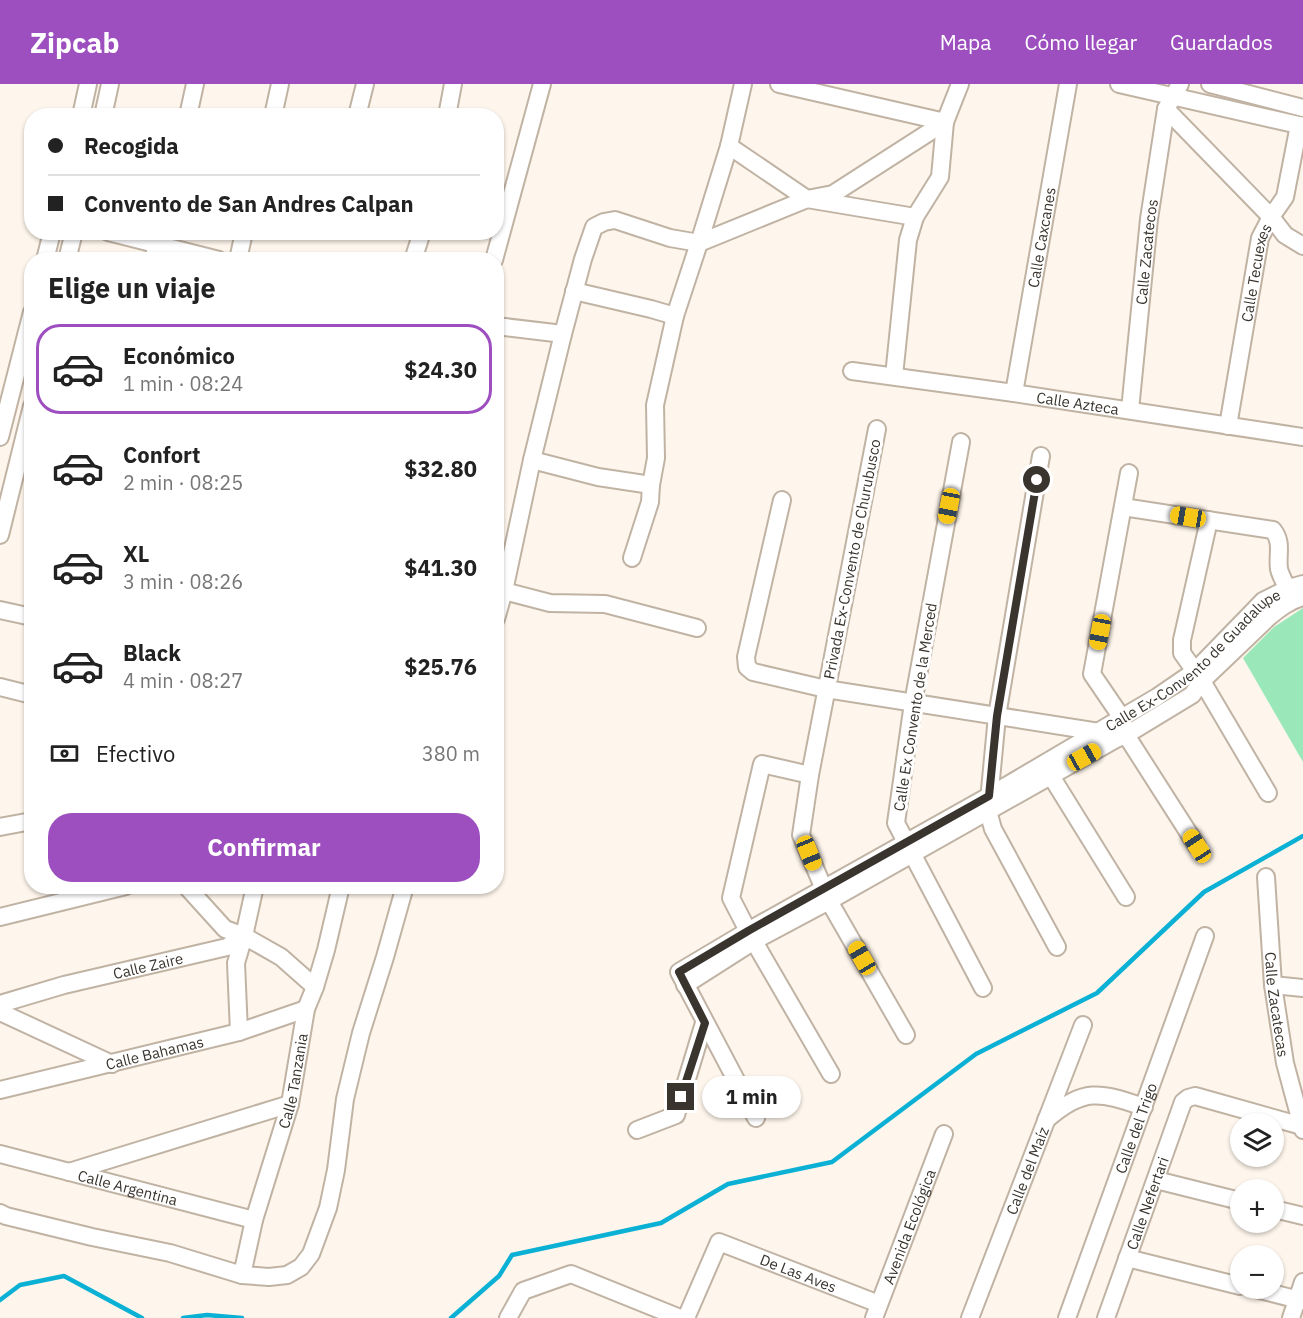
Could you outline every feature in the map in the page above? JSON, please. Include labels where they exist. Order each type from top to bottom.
[{"type":"street","points":[[83,108],[88,84]]},
{"type":"street","points":[[105,108],[110,84]]},
{"type":"street","points":[[190,108],[195,84]]},
{"type":"street","points":[[275,108],[280,84]]},
{"type":"street","points":[[359,108],[365,84]]},
{"type":"street","points":[[448,108],[453,84]]},
{"type":"street","points":[[504,223],[542,84]]},
{"type":"street","points":[[632,558],[650,502],[656,458],[655,405],[675,316],[729,146],[743,84]]},
{"type":"street","points":[[779,84],[945,122]]},
{"type":"street","points":[[894,376],[908,240],[915,218],[940,177],[945,122],[960,84]]},
{"type":"street","name":"Calle Caxcanes","points":[[1014,393],[1068,84]]},
{"type":"street","points":[[1119,84],[1301,126]]},
{"type":"street","points":[[1210,84],[1303,108]]},
{"type":"street","points":[[1173,96],[1285,235],[1303,246]]},
{"type":"street","name":"Calle Zacatecos","points":[[1130,410],[1149,219],[1173,96]]},
{"type":"street","points":[[504,569],[574,291],[594,227],[615,220],[670,238],[699,243],[807,200],[833,194],[945,122]]},
{"type":"street","name":"Calle Tecuexes","points":[[1228,426],[1260,238],[1285,196],[1301,126]]},
{"type":"street","points":[[729,146],[807,200],[915,218]]},
{"type":"street","points":[[136,240],[184,252]]},
{"type":"street","points":[[574,291],[675,316]]},
{"type":"street","points":[[504,327],[563,334]]},
{"type":"street","points":[[0,437],[24,343]]},
{"type":"street","name":"Calle Azteca","points":[[852,371],[1303,437]]},
{"type":"street","name":"Privada Ex-Convento de Churubusco","points":[[877,429],[826,688],[801,835],[826,895],[906,1035]]},
{"type":"street","points":[[0,535],[24,438]]},
{"type":"street","name":"Calle Ex Convento de la Merced","points":[[961,442],[913,703],[896,823],[983,988]]},
{"type":"street","points":[[1041,456],[997,716],[989,803],[993,829],[1056,947]]},
{"type":"street","points":[[532,460],[598,477],[651,485]]},
{"type":"street","points":[[1129,473],[1092,674],[1122,718],[1121,737],[1197,846]]},
{"type":"street","points":[[782,500],[746,657],[747,667],[753,672],[826,688],[1121,737]]},
{"type":"street","points":[[1123,507],[1273,530],[1278,537],[1279,570],[1297,592]]},
{"type":"street","points":[[1209,520],[1182,640],[1182,653],[1199,676],[1268,793]]},
{"type":"street","points":[[504,586],[550,603],[605,604],[697,628]]},
{"type":"street","name":"Calle Ex-Convento de Guadalupe","points":[[705,1023],[682,979],[751,936],[989,803],[1053,758],[1199,676],[1297,592]]},
{"type":"street","points":[[0,610],[24,615]]},
{"type":"street","name":"Calle Ex-Convento de Guadalupe","points":[[989,803],[1051,776],[1192,695],[1199,676]]},
{"type":"street","points":[[0,687],[24,693]]},
{"type":"street","points":[[1053,758],[1051,776],[1126,897]]},
{"type":"street","points":[[810,775],[762,764],[731,898],[831,1074]]},
{"type":"street","points":[[0,827],[24,822]]},
{"type":"street","name":"Calle Zacatecas","points":[[1266,877],[1273,985],[1285,1063],[1303,1128]]},
{"type":"street","points":[[0,917],[93,894]]},
{"type":"street","points":[[193,894],[225,929],[244,936],[281,957],[315,987]]},
{"type":"street","points":[[239,1032],[236,963],[253,894]]},
{"type":"street","name":"Calle Tanzania","points":[[242,1275],[254,1220],[290,1104],[306,1009],[326,950],[339,894]]},
{"type":"street","points":[[0,1213],[92,1237],[170,1253],[242,1275],[269,1277],[287,1275],[301,1267],[311,1254],[328,1208],[336,1170],[345,1099],[361,1033],[403,894]]},
{"type":"street","name":"Calle Zaire","points":[[0,1004],[64,985],[227,947],[244,936]]},
{"type":"street","name":"Calle del Trigo","points":[[1067,1318],[1205,936]]},
{"type":"street","points":[[1273,985],[1303,988]]},
{"type":"street","name":"Calle Bahamas","points":[[0,1090],[239,1032],[306,1009]]},
{"type":"street","points":[[0,1012],[112,1064]]},
{"type":"street","points":[[705,1023],[756,1118]]},
{"type":"street","points":[[637,1130],[676,1115],[705,1023]]},
{"type":"street","name":"Calle del Maíz","points":[[970,1318],[1083,1025]]},
{"type":"street","points":[[1046,1121],[1061,1107],[1077,1099],[1094,1095],[1109,1096],[1144,1107]]},
{"type":"street","name":"Calle Nefertari","points":[[1106,1318],[1183,1102],[1195,1096],[1303,1128]]},
{"type":"street","points":[[69,1173],[290,1104]]},
{"type":"street","name":"Avenida Ecológica","points":[[877,1311],[944,1134]]},
{"type":"street","name":"Calle Argentina","points":[[0,1154],[254,1220]]},
{"type":"street","points":[[1156,1179],[1230,1198]]},
{"type":"street","points":[[1284,1211],[1303,1216]]},
{"type":"street","name":"De Las Aves","points":[[686,1318],[719,1242],[877,1311]]},
{"type":"street","points":[[1127,1258],[1230,1284]]},
{"type":"street","points":[[508,1318],[523,1291],[571,1274],[680,1318]]},
{"type":"street","points":[[1291,1318],[1300,1300],[1303,1282]]},
{"type":"street","points":[[1284,1296],[1300,1300]]},
{"type":"green space","points":[[1303,608],[1303,762],[1243,658],[1274,627]]},
{"type":"waterway","points":[[451,1318],[499,1276],[512,1255],[661,1223],[728,1184],[832,1162],[976,1054],[1097,993],[1204,892],[1303,836]]},
{"type":"waterway","points":[[0,1300],[20,1285],[64,1276],[142,1318]]},
{"type":"waterway","points":[[183,1318],[207,1315],[242,1318]]},
{"type":"route","points":[[681,1097],[705,1023],[679,972],[989,796],[997,716],[1037,480]]}]
